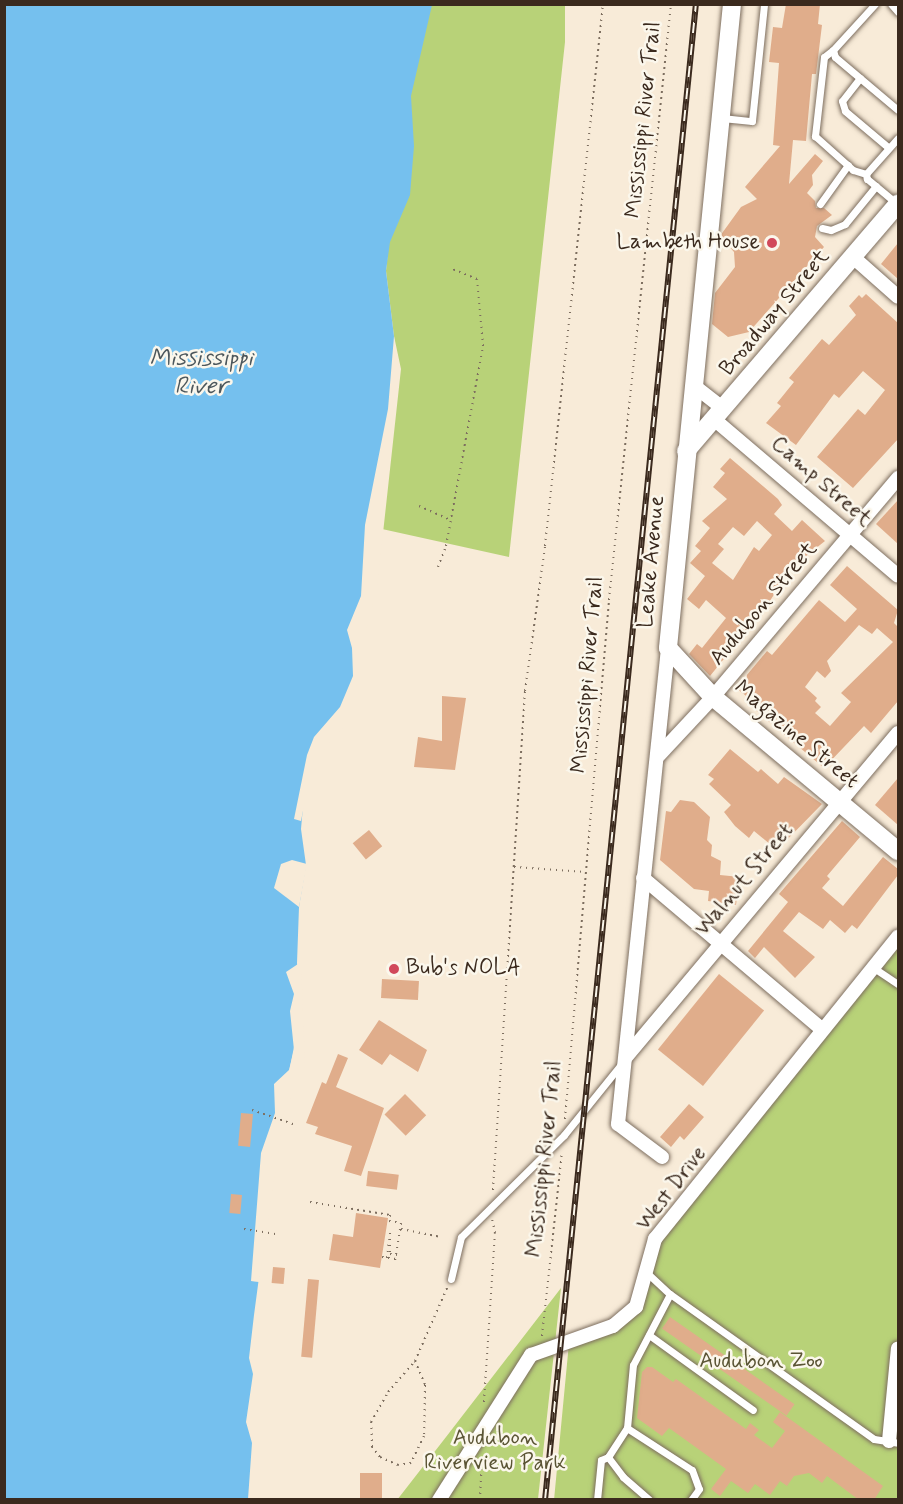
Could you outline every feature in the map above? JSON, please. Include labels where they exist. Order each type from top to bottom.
[{"type":"street","name":"Leake Avenue","points":[[662,1157],[618,1124],[643,878],[659,755],[686,451],[732,4]]},
{"type":"street","name":"Broadway Street","points":[[686,451],[720,415],[898,205]]},
{"type":"street","points":[[853,257],[898,297]]},
{"type":"street","name":"Camp Street","points":[[693,385],[720,415],[898,576]]},
{"type":"street","name":"Audubon Street","points":[[659,755],[712,697],[898,478]]},
{"type":"street","name":"Magazine Street","points":[[668,648],[712,697],[898,851]]},
{"type":"street","name":"Walnut Street","points":[[626,1057],[898,733]]},
{"type":"street","points":[[643,878],[718,945],[822,1029]]},
{"type":"street","name":"West Drive","points":[[540,1349],[577,1341],[624,1318],[636,1307],[655,1239],[898,937]]},
{"type":"street","points":[[894,1442],[898,1348]]},
{"type":"street","points":[[439,1500],[522,1364],[540,1349]]},
{"type":"lane","points":[[721,118],[752,121],[764,4]]},
{"type":"lane","points":[[875,4],[824,57],[815,136],[848,165],[866,174],[898,205]]},
{"type":"lane","points":[[891,4],[898,12]]},
{"type":"lane","points":[[833,50],[835,57],[898,110]]},
{"type":"lane","points":[[860,78],[843,101],[845,111],[889,148]]},
{"type":"lane","points":[[866,174],[898,138]]},
{"type":"lane","points":[[820,204],[848,165]]},
{"type":"lane","points":[[822,228],[831,230],[845,224],[876,186]]},
{"type":"lane","points":[[874,968],[898,984]]},
{"type":"lane","points":[[451,1279],[461,1238],[490,1212],[564,1135],[626,1057]]},
{"type":"lane","points":[[645,1271],[670,1293],[874,1439],[894,1442]]},
{"type":"lane","points":[[597,1500],[605,1459],[627,1428],[633,1365],[670,1293]]},
{"type":"lane","points":[[649,1335],[753,1410]]},
{"type":"lane","points":[[627,1428],[692,1470],[699,1489],[691,1500]]},
{"type":"lane","points":[[605,1459],[649,1500]]},
{"type":"path","points":[[480,1500],[495,1233],[490,1212],[525,692],[546,535],[603,4]]},
{"type":"path","name":"Mississippi River Trail","points":[[540,1349],[564,1135],[609,600],[671,4]]},
{"type":"path","points":[[438,567],[451,520],[483,346],[477,279],[452,269]]},
{"type":"path","points":[[419,506],[451,520]]},
{"type":"path","points":[[514,867],[587,872]]},
{"type":"path","points":[[252,1110],[296,1125]]},
{"type":"path","points":[[310,1202],[390,1215],[389,1221],[401,1224],[396,1261],[382,1257]]},
{"type":"path","points":[[401,1228],[441,1237]]},
{"type":"path","points":[[244,1229],[277,1234]]},
{"type":"path","points":[[387,1258],[390,1233],[390,1254],[397,1255]]},
{"type":"path","points":[[415,1361],[425,1384],[424,1436],[411,1463],[398,1465],[380,1457],[372,1447],[371,1422],[388,1392],[415,1361],[451,1279]]},
{"type":"green space","points":[[413,5],[565,5],[565,42],[509,557],[382,529],[398,369],[386,271]]},
{"type":"green space","name":"Audubon Zoo","points":[[898,945],[898,1499],[554,1500],[569,1343],[636,1307],[655,1239]]},
{"type":"green space","name":"Audubon Riverview Park","points":[[561,1288],[538,1499],[397,1500],[446,1437]]},
{"type":"water","name":"Mississippi River","points":[[5,5],[432,5],[411,96],[414,146],[410,195],[390,242],[386,271],[398,369],[363,629],[364,682],[324,745],[305,784],[301,829],[306,865],[299,907],[297,963],[301,1012],[281,1112],[249,1358],[253,1374],[246,1422],[252,1443],[248,1499],[5,1500]]},
{"type":"pier","points":[[394,336],[401,369],[377,588],[366,630],[366,684],[346,724],[326,747],[308,785],[301,821],[294,819],[307,755],[314,737],[340,707],[353,676],[352,648],[347,630],[361,596],[365,525],[388,409]]},
{"type":"pier","points":[[292,860],[307,864],[299,907],[274,888],[281,864]]},
{"type":"pier","points":[[301,962],[305,1066],[284,1113],[259,1282],[251,1281],[261,1153],[275,1113],[274,1084],[289,1070],[294,1050],[290,1011],[294,994],[286,972]]},
{"type":"building","name":"Lambeth House","points":[[786,4],[820,4],[818,24],[822,25],[816,74],[812,74],[806,141],[793,140],[789,184],[815,154],[823,161],[812,175],[813,185],[807,193],[815,201],[816,208],[824,208],[832,215],[817,226],[815,237],[824,247],[749,332],[728,337],[712,324],[715,293],[735,267],[734,252],[720,236],[741,207],[757,199],[745,187],[780,146],[773,145],[779,63],[769,62],[773,27],[782,28]]},
{"type":"building","points":[[898,243],[898,279],[881,264]]},
{"type":"building","points":[[866,294],[898,323],[898,439],[853,488],[817,457],[858,409],[865,415],[885,390],[863,371],[839,398],[834,394],[796,445],[766,423],[781,406],[777,403],[794,382],[789,378],[822,339],[829,345],[856,315],[849,306],[859,295],[862,298]]},
{"type":"building","points":[[730,458],[778,499],[782,505],[774,514],[792,531],[802,520],[825,541],[801,560],[798,557],[766,607],[710,676],[689,654],[697,644],[702,648],[726,618],[706,600],[699,609],[687,599],[705,576],[690,563],[701,551],[695,546],[710,528],[702,521],[727,499],[713,487],[725,473],[720,469]],"holes":[[[757,521],[772,535],[759,551],[754,547],[733,580],[712,563],[724,549],[718,544],[733,527],[744,536]]]},
{"type":"building","points":[[898,500],[898,544],[876,524]]},
{"type":"building","points":[[847,566],[898,610],[894,623],[898,627],[898,701],[871,733],[864,726],[824,768],[747,703],[750,699],[736,688],[767,651],[772,655],[819,600],[845,622],[857,609],[830,585]],"holes":[[[859,625],[872,634],[877,628],[893,642],[841,693],[851,702],[830,726],[815,713],[821,707],[815,701],[817,698],[805,687],[817,671],[825,678],[831,671],[827,661]]]},
{"type":"building","points":[[442,696],[466,698],[455,770],[414,767],[418,737],[442,741]]},
{"type":"building","points":[[730,749],[758,772],[761,769],[778,784],[784,777],[822,804],[777,850],[754,831],[749,838],[735,826],[724,812],[731,805],[709,784],[714,779],[708,775]]},
{"type":"building","points":[[898,778],[898,825],[875,805]]},
{"type":"building","points":[[680,800],[694,802],[710,817],[707,840],[712,845],[711,856],[721,861],[720,875],[740,877],[736,905],[708,901],[709,891],[694,889],[660,860],[666,811],[671,812]]},
{"type":"building","points":[[842,821],[860,837],[827,876],[830,879],[822,888],[843,906],[883,857],[898,869],[898,875],[857,929],[852,925],[845,933],[830,920],[823,929],[799,912],[783,931],[815,957],[795,978],[764,947],[755,958],[748,951],[788,902],[779,894]]},
{"type":"building","points":[[369,830],[382,846],[366,860],[353,843]]},
{"type":"building","points":[[719,974],[764,1011],[703,1086],[658,1049]]},
{"type":"building","points":[[382,979],[419,981],[418,1000],[381,998]]},
{"type":"building","points":[[379,1020],[427,1050],[418,1072],[390,1054],[382,1065],[359,1050]]},
{"type":"building","points":[[338,1054],[348,1058],[336,1087],[384,1108],[361,1176],[344,1171],[352,1146],[315,1134],[318,1127],[306,1123],[322,1082],[326,1084]]},
{"type":"building","points":[[405,1094],[426,1115],[406,1136],[384,1115]]},
{"type":"building","points":[[689,1104],[704,1117],[684,1140],[680,1136],[671,1147],[660,1137]]},
{"type":"building","points":[[241,1113],[253,1114],[250,1147],[238,1146]]},
{"type":"building","points":[[368,1171],[399,1175],[397,1190],[366,1186]]},
{"type":"building","points":[[231,1194],[242,1195],[240,1214],[229,1213]]},
{"type":"building","points":[[356,1213],[388,1218],[380,1268],[329,1260],[333,1234],[353,1237]]},
{"type":"building","points":[[273,1267],[285,1268],[284,1284],[272,1283]]},
{"type":"building","points":[[308,1279],[319,1280],[312,1358],[301,1357]]},
{"type":"building","points":[[670,1317],[795,1404],[786,1416],[662,1328]]},
{"type":"building","points":[[647,1367],[652,1367],[673,1382],[676,1379],[746,1429],[750,1423],[759,1430],[754,1435],[772,1448],[785,1431],[773,1422],[780,1412],[883,1486],[874,1500],[859,1500],[827,1476],[822,1483],[809,1473],[794,1476],[787,1486],[780,1481],[770,1495],[755,1484],[748,1493],[731,1481],[720,1496],[711,1489],[726,1469],[669,1428],[662,1436],[637,1418],[642,1372]]},
{"type":"building","points":[[360,1473],[382,1473],[382,1500],[360,1500]]},
{"type":"railway","points":[[545,1500],[696,4]]},
{"type":"place","name":"Lambeth House","points":[[772,243]]},
{"type":"place","name":"Bub's NOLA","points":[[394,969]]}]
